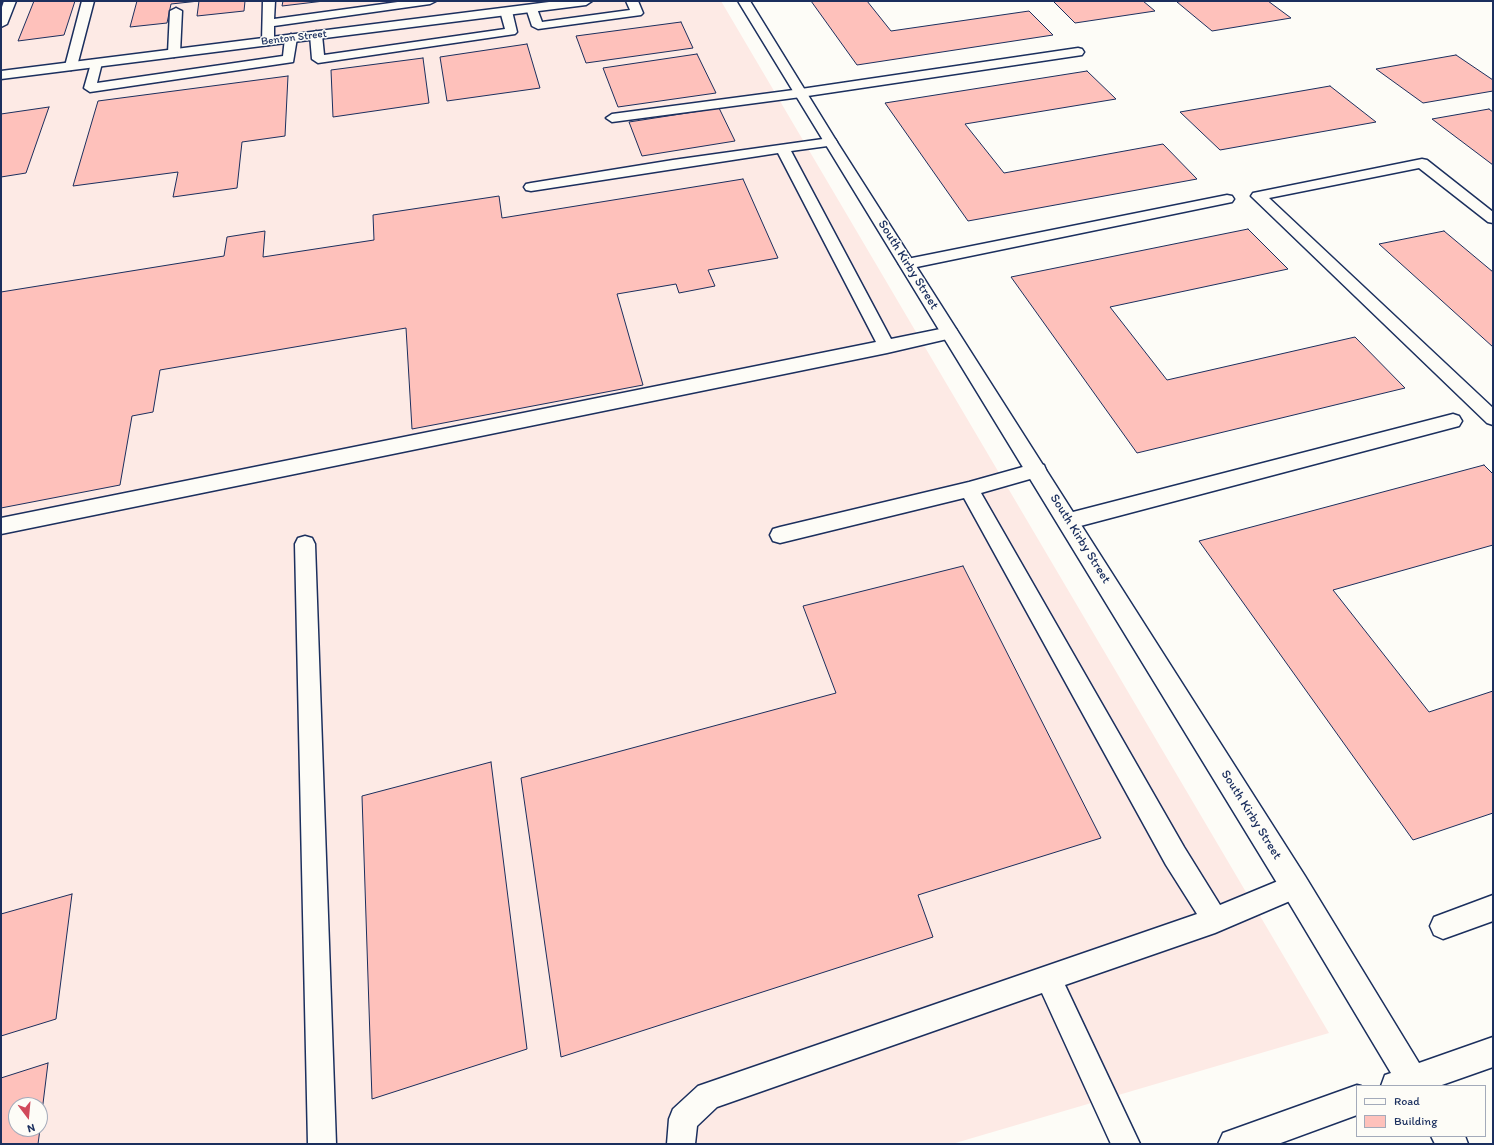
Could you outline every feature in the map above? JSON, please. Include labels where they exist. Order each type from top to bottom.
[{"type":"street","name":"Benton Street","points":[[1,75],[422,22],[507,8],[532,8],[586,1]]},
{"type":"street","name":"South Kirby Street","points":[[744,1],[830,142],[1069,521],[1295,886],[1408,1084]]},
{"type":"street","points":[[1408,1084],[1493,1052]]},
{"type":"street","points":[[1234,1144],[1356,1100]]},
{"type":"lane","points":[[1,24],[10,1]]},
{"type":"lane","points":[[71,66],[88,1]]},
{"type":"lane","points":[[268,41],[269,1]]},
{"type":"lane","points":[[268,23],[425,1],[422,22],[423,44]]},
{"type":"lane","points":[[532,8],[538,26],[637,13],[632,1]]},
{"type":"lane","points":[[316,35],[318,59],[511,32],[507,8]]},
{"type":"lane","points":[[174,53],[176,10]]},
{"type":"lane","points":[[289,59],[291,38]]},
{"type":"lane","points":[[209,71],[211,48]]},
{"type":"lane","points":[[612,118],[801,93],[1078,52]]},
{"type":"lane","points":[[96,63],[90,88],[318,55]]},
{"type":"lane","points":[[531,187],[673,164],[830,142]]},
{"type":"lane","points":[[783,148],[887,347]]},
{"type":"lane","points":[[1493,219],[1422,163],[1258,196],[1493,418]]},
{"type":"lane","points":[[907,264],[1227,199]]},
{"type":"lane","points":[[1,526],[950,333]]},
{"type":"lane","points":[[1069,521],[1453,422]]},
{"type":"lane","points":[[780,535],[969,489],[1037,470]]},
{"type":"lane","points":[[969,489],[1175,856],[1215,920]]},
{"type":"lane","points":[[305,544],[322,1144]]},
{"type":"lane","points":[[681,1144],[683,1119],[708,1096],[1215,920],[1295,886]]},
{"type":"lane","points":[[1443,926],[1493,908]]},
{"type":"lane","points":[[1048,977],[1126,1144]]},
{"type":"shaded area","points":[[1,1],[721,1],[1329,1033],[952,1144],[1,1144]]},
{"type":"building","points":[[34,1],[75,1],[64,35],[18,41]]},
{"type":"building","points":[[137,1],[199,1],[171,4],[167,23],[130,27]]},
{"type":"building","points":[[199,1],[245,1],[244,11],[197,16]]},
{"type":"building","points":[[283,1],[324,1],[282,6]]},
{"type":"building","points":[[811,1],[867,1],[891,31],[1029,11],[1053,35],[857,65]]},
{"type":"building","points":[[1053,1],[1143,1],[1155,11],[1075,23]]},
{"type":"building","points":[[1268,1],[1291,18],[1212,31],[1177,2]]},
{"type":"building","points":[[681,22],[693,48],[586,63],[576,36]]},
{"type":"building","points":[[527,44],[540,88],[447,101],[440,57]]},
{"type":"building","points":[[697,54],[716,93],[618,107],[603,68]]},
{"type":"building","points":[[1456,55],[1493,80],[1493,91],[1423,103],[1376,69]]},
{"type":"building","points":[[423,58],[429,103],[333,117],[331,70]]},
{"type":"building","points":[[1087,71],[1116,99],[965,124],[1004,173],[1163,144],[1197,179],[968,221],[885,103]]},
{"type":"building","points":[[288,76],[285,136],[242,142],[237,188],[173,197],[178,172],[73,186],[98,101]]},
{"type":"building","points":[[1330,86],[1376,122],[1220,150],[1180,112]]},
{"type":"building","points":[[49,107],[26,173],[1,177],[1,114]]},
{"type":"building","points":[[719,108],[735,141],[642,156],[629,122]]},
{"type":"building","points":[[1489,109],[1493,112],[1493,165],[1432,119]]},
{"type":"building","points":[[743,179],[778,258],[708,270],[715,286],[679,293],[676,284],[617,294],[643,385],[412,429],[406,328],[160,370],[153,412],[132,416],[120,485],[1,508],[1,292],[224,256],[227,237],[265,231],[263,257],[374,240],[373,215],[499,196],[502,218]]},
{"type":"building","points":[[1248,229],[1288,269],[1110,307],[1167,380],[1355,337],[1405,388],[1137,453],[1011,277]]},
{"type":"building","points":[[1444,231],[1493,272],[1493,347],[1379,244]]},
{"type":"building","points":[[1484,465],[1493,474],[1493,545],[1333,590],[1429,712],[1493,691],[1493,813],[1413,840],[1199,541]]},
{"type":"building","points":[[963,566],[1101,838],[918,895],[933,937],[561,1057],[521,778],[836,693],[803,606]]},
{"type":"building","points":[[491,762],[527,1049],[372,1099],[362,796]]},
{"type":"building","points":[[72,894],[56,1019],[1,1036],[1,914]]},
{"type":"building","points":[[48,1063],[44,1097],[8,1097],[8,1137],[39,1137],[38,1144],[1,1144],[1,1078]]}]
